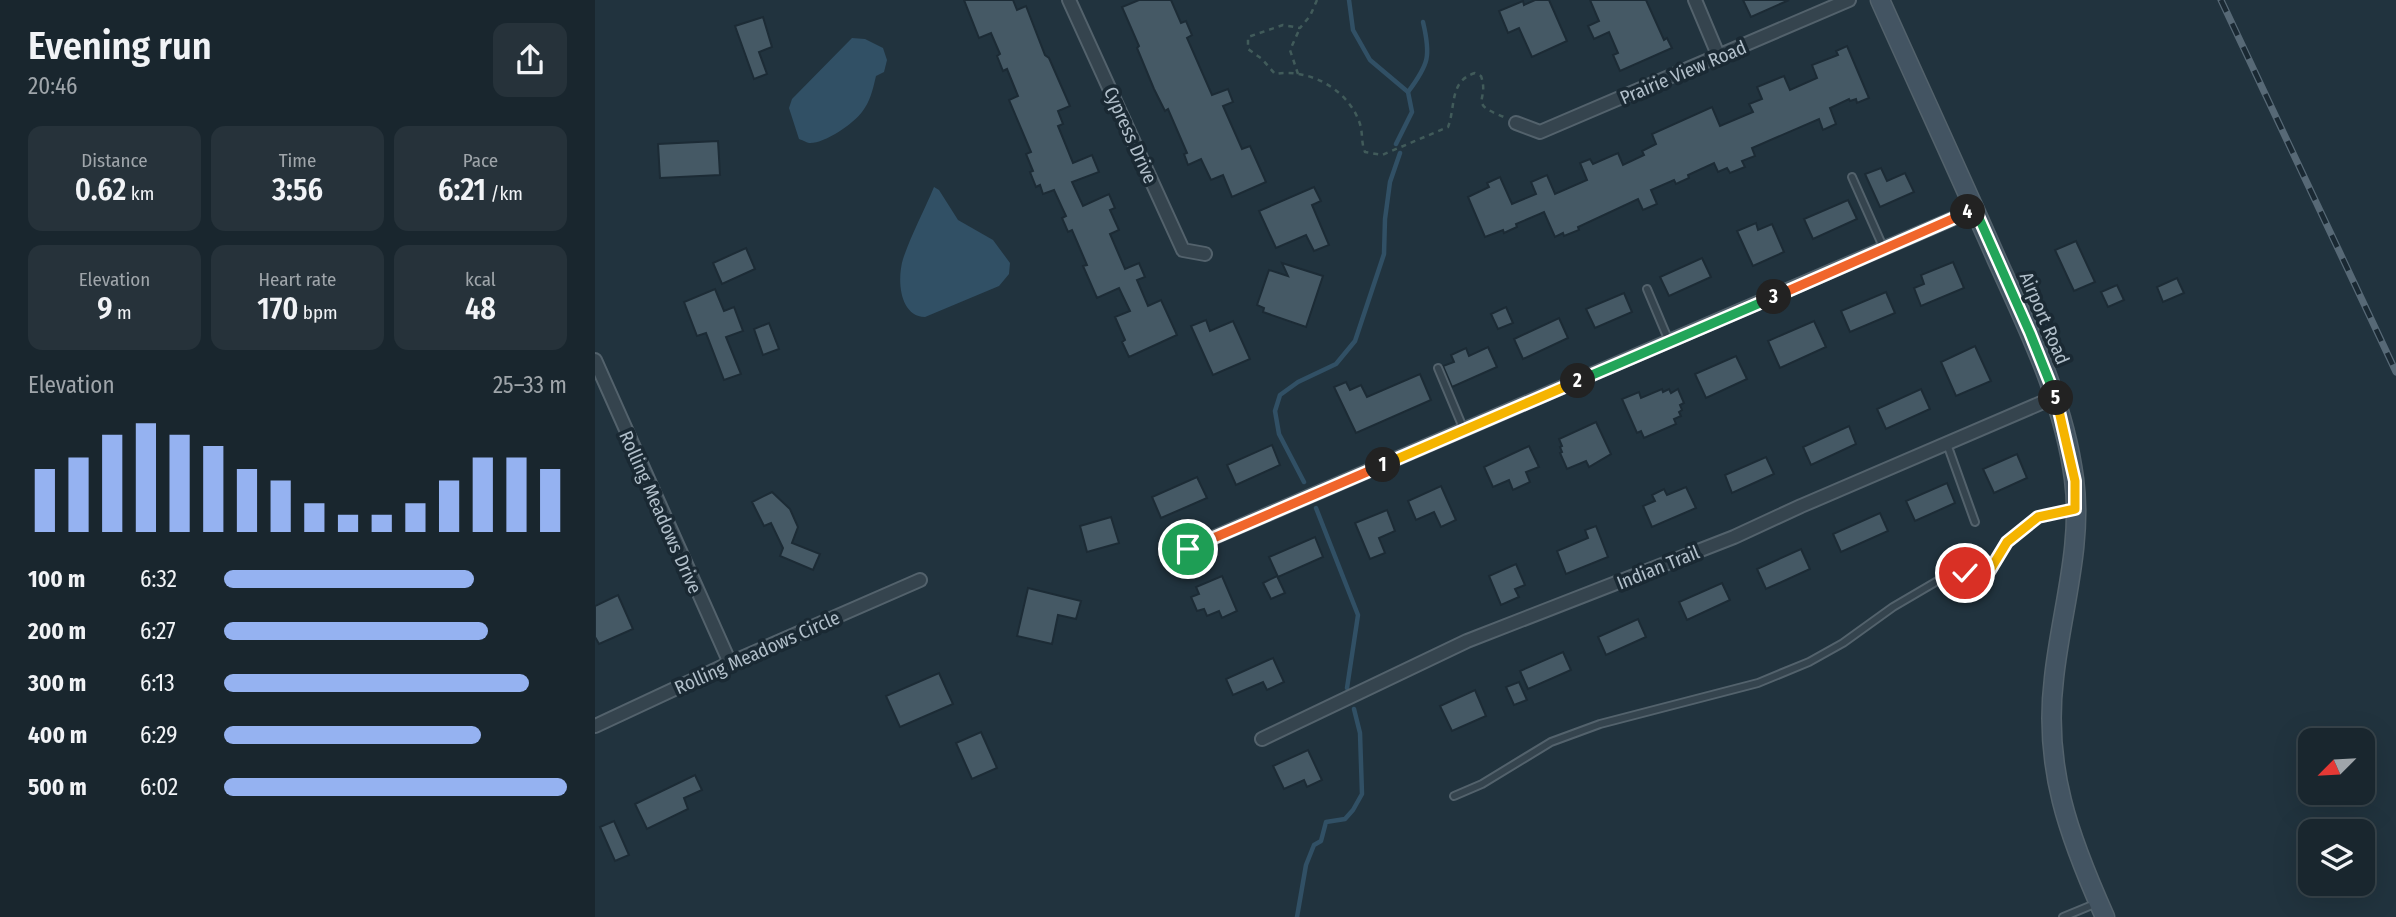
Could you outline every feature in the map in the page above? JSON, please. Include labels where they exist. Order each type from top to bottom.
[{"type":"street","name":"Cypress Drive","points":[[1069,0],[1183,250],[1205,254]]},
{"type":"street","points":[[1695,0],[1720,57]]},
{"type":"street","name":"Prairie View Road","points":[[1516,123],[1540,132],[1849,0]]},
{"type":"street","name":"Airport Road","points":[[1880,0],[2030,333],[2055,397],[2075,481],[2075,509],[2072,565],[2054,676],[2052,749],[2066,822],[2084,872],[2102,910]]},
{"type":"street","points":[[1188,549],[1975,209]]},
{"type":"street","name":"Rolling Meadows Drive","points":[[595,359],[730,663]]},
{"type":"street","name":"Indian Trail","points":[[1262,739],[1467,641],[1734,537],[2055,397]]},
{"type":"street","name":"Rolling Meadows Circle","points":[[595,726],[730,663],[920,580]]},
{"type":"lane","points":[[1852,177],[1884,249]]},
{"type":"lane","points":[[1647,289],[1670,342]]},
{"type":"lane","points":[[1437,368],[1464,430]]},
{"type":"lane","points":[[1947,444],[1975,522]]},
{"type":"lane","points":[[1454,796],[1482,783],[1551,742],[1600,724],[1758,683],[1809,662],[1951,573],[1987,575],[2007,542],[2038,517],[2075,509]]},
{"type":"lane","points":[[2063,917],[2102,910]]},
{"type":"path","points":[[1298,74],[1290,50],[1317,0]]},
{"type":"path","points":[[1300,28],[1275,26],[1248,37],[1248,49],[1262,59],[1275,74],[1298,74],[1334,87],[1360,122],[1365,152],[1382,155],[1448,127],[1459,82],[1475,73],[1481,76],[1483,81],[1481,103],[1484,109],[1516,123]]},
{"type":"water","points":[[852,38],[865,39],[883,48],[887,60],[884,72],[876,76],[867,104],[852,122],[822,140],[809,143],[799,139],[789,108],[792,99]]},
{"type":"water","points":[[934,187],[939,190],[958,220],[993,240],[1010,263],[1009,274],[999,286],[925,317],[916,315],[905,303],[900,276],[906,250]]},
{"type":"building","points":[[964,0],[1013,0],[1017,10],[1026,6],[1045,55],[1049,58],[1070,106],[1058,111],[1063,124],[1058,126],[1073,163],[1092,155],[1099,172],[1072,182],[1083,206],[1109,194],[1115,208],[1110,210],[1119,230],[1110,234],[1125,269],[1139,263],[1145,277],[1137,280],[1148,306],[1161,300],[1177,335],[1129,357],[1115,317],[1130,311],[1119,288],[1097,298],[1072,230],[1068,232],[1062,218],[1066,216],[1054,190],[1043,194],[1040,185],[1036,187],[1026,154],[1031,152],[1009,100],[1018,96],[1007,69],[1003,71],[997,56],[1000,54],[991,33],[979,38]]},
{"type":"building","points":[[1139,0],[1171,0],[1181,23],[1186,21],[1192,35],[1187,38],[1212,95],[1228,89],[1233,102],[1223,106],[1242,149],[1250,146],[1266,182],[1232,197],[1223,175],[1211,180],[1201,159],[1188,165],[1184,154],[1187,153],[1168,109],[1165,111],[1154,89],[1122,7]]},
{"type":"building","points":[[1535,0],[1549,0],[1567,41],[1532,57],[1519,28],[1508,33],[1499,11],[1523,1],[1524,5]]},
{"type":"building","points":[[1590,0],[1646,0],[1664,40],[1667,38],[1672,48],[1620,71],[1613,55],[1618,53],[1609,32],[1594,39],[1588,26],[1599,21]]},
{"type":"building","points":[[1743,0],[1789,0],[1751,17]]},
{"type":"building","points":[[763,17],[772,47],[759,52],[767,74],[754,79],[735,26]]},
{"type":"building","points":[[1847,46],[1869,98],[1857,103],[1856,99],[1849,99],[1830,108],[1836,124],[1823,130],[1819,119],[1752,148],[1755,156],[1742,161],[1745,167],[1730,173],[1727,168],[1718,172],[1714,163],[1676,184],[1674,180],[1651,190],[1657,204],[1643,210],[1638,199],[1564,236],[1563,233],[1555,237],[1544,212],[1516,224],[1517,227],[1504,233],[1503,230],[1485,237],[1468,197],[1489,187],[1487,183],[1500,177],[1512,204],[1536,194],[1531,182],[1547,175],[1555,194],[1587,180],[1580,163],[1590,159],[1593,164],[1618,153],[1623,165],[1644,155],[1642,151],[1656,144],[1652,134],[1712,107],[1720,126],[1753,112],[1749,104],[1762,99],[1757,87],[1784,76],[1790,90],[1817,78],[1812,65],[1838,55],[1836,51]]},
{"type":"building","points":[[718,141],[720,175],[660,178],[658,144]]},
{"type":"building","points":[[1881,168],[1887,181],[1905,173],[1914,192],[1880,207],[1865,174]]},
{"type":"building","points":[[1314,187],[1321,201],[1312,205],[1329,245],[1314,251],[1306,235],[1276,248],[1259,211]]},
{"type":"building","points":[[1848,200],[1857,219],[1813,239],[1804,219]]},
{"type":"building","points":[[1756,223],[1758,230],[1772,224],[1784,252],[1753,266],[1737,231]]},
{"type":"building","points":[[2076,241],[2095,282],[2074,291],[2055,250]]},
{"type":"building","points":[[746,248],[755,269],[722,284],[713,263]]},
{"type":"building","points":[[1702,258],[1711,277],[1669,296],[1660,277]]},
{"type":"building","points":[[1953,262],[1964,288],[1921,306],[1914,288],[1924,284],[1921,275]]},
{"type":"building","points":[[1282,263],[1323,276],[1306,327],[1263,312],[1264,308],[1257,305],[1269,270],[1288,276]]},
{"type":"building","points":[[2177,278],[2184,293],[2163,302],[2157,287]]},
{"type":"building","points":[[2117,285],[2124,300],[2108,307],[2101,292]]},
{"type":"building","points":[[715,289],[724,311],[734,307],[743,331],[726,337],[741,374],[724,380],[706,333],[697,336],[684,302]]},
{"type":"building","points":[[1886,292],[1895,313],[1850,332],[1841,311]]},
{"type":"building","points":[[1624,293],[1632,312],[1595,328],[1586,309]]},
{"type":"building","points":[[1506,307],[1513,323],[1498,329],[1491,314]]},
{"type":"building","points":[[1559,318],[1568,338],[1523,359],[1514,339]]},
{"type":"building","points":[[1206,320],[1210,331],[1233,321],[1250,359],[1213,375],[1191,326]]},
{"type":"building","points":[[1814,321],[1826,347],[1780,368],[1768,341]]},
{"type":"building","points":[[769,323],[779,349],[763,355],[754,329]]},
{"type":"building","points":[[1975,346],[1991,381],[1956,396],[1941,362]]},
{"type":"building","points":[[1488,347],[1497,367],[1452,387],[1443,366],[1454,362],[1451,355],[1466,348],[1469,356]]},
{"type":"building","points":[[1736,356],[1747,379],[1706,398],[1695,374]]},
{"type":"building","points":[[1420,374],[1431,400],[1356,433],[1334,387],[1346,382],[1350,390],[1361,385],[1367,397]]},
{"type":"building","points":[[1662,389],[1663,392],[1669,389],[1671,393],[1678,389],[1684,403],[1680,405],[1681,416],[1674,419],[1676,424],[1644,438],[1641,431],[1637,433],[1622,399],[1639,392],[1641,398]]},
{"type":"building","points":[[1921,389],[1930,409],[1886,429],[1877,409]]},
{"type":"building","points":[[1596,422],[1611,454],[1589,467],[1586,461],[1567,469],[1560,453],[1562,446],[1559,439]]},
{"type":"building","points":[[1849,426],[1856,444],[1811,465],[1803,447]]},
{"type":"building","points":[[1272,445],[1280,465],[1236,485],[1227,465]]},
{"type":"building","points":[[1529,446],[1539,467],[1526,472],[1530,482],[1513,490],[1509,480],[1493,487],[1484,467]]},
{"type":"building","points":[[2017,454],[2027,478],[1994,493],[1983,469]]},
{"type":"building","points":[[1766,457],[1774,474],[1732,493],[1725,475]]},
{"type":"building","points":[[1197,477],[1207,498],[1161,518],[1152,497]]},
{"type":"building","points":[[1947,483],[1955,503],[1915,521],[1906,501]]},
{"type":"building","points":[[1441,486],[1456,520],[1441,527],[1434,512],[1416,520],[1408,501]]},
{"type":"building","points":[[1686,487],[1696,508],[1652,527],[1643,506],[1655,501],[1652,495],[1664,489],[1667,495]]},
{"type":"building","points":[[772,492],[790,509],[798,527],[792,543],[820,554],[813,570],[780,556],[783,548],[771,523],[764,526],[752,502]]},
{"type":"building","points":[[1387,510],[1395,531],[1379,538],[1385,553],[1370,559],[1355,523]]},
{"type":"building","points":[[1880,513],[1888,531],[1841,552],[1833,534]]},
{"type":"building","points":[[1111,517],[1119,543],[1087,552],[1080,526]]},
{"type":"building","points":[[1596,526],[1608,557],[1566,574],[1557,551],[1588,538],[1585,530]]},
{"type":"building","points":[[1315,537],[1323,557],[1278,577],[1269,557]]},
{"type":"building","points":[[1801,549],[1810,569],[1766,589],[1757,569]]},
{"type":"building","points":[[1516,564],[1525,585],[1515,589],[1519,597],[1501,605],[1489,576]]},
{"type":"building","points":[[1222,576],[1237,611],[1222,618],[1219,611],[1207,616],[1204,609],[1197,611],[1191,597],[1199,594],[1196,587]]},
{"type":"building","points":[[1277,576],[1285,593],[1271,599],[1263,583]]},
{"type":"building","points":[[1722,583],[1730,600],[1687,620],[1679,602]]},
{"type":"building","points":[[1028,588],[1081,601],[1076,619],[1058,615],[1052,644],[1017,636]]},
{"type":"building","points":[[618,595],[633,629],[599,644],[595,637],[595,606]]},
{"type":"building","points":[[1638,619],[1646,637],[1606,655],[1598,637]]},
{"type":"building","points":[[1563,652],[1571,670],[1528,689],[1520,671]]},
{"type":"building","points":[[1273,658],[1284,682],[1267,690],[1263,682],[1233,695],[1226,679]]},
{"type":"building","points":[[939,673],[953,704],[900,727],[886,696]]},
{"type":"building","points":[[1519,682],[1527,700],[1514,705],[1506,687]]},
{"type":"building","points":[[1475,690],[1486,716],[1452,731],[1440,706]]},
{"type":"building","points":[[981,732],[997,768],[972,779],[956,743]]},
{"type":"building","points":[[1308,750],[1322,780],[1307,787],[1304,780],[1284,789],[1273,766]]},
{"type":"building","points":[[695,775],[702,790],[684,798],[688,809],[647,829],[635,804]]},
{"type":"building","points":[[614,821],[629,855],[615,861],[600,827]]},
{"type":"waterway","points":[[1349,0],[1353,30],[1370,60],[1408,92],[1412,112],[1396,144]]},
{"type":"waterway","points":[[1408,92],[1426,59],[1427,43],[1423,22]]},
{"type":"waterway","points":[[1304,482],[1279,434],[1275,411],[1280,395],[1298,382],[1336,364],[1355,341],[1384,254],[1390,182],[1400,153]]},
{"type":"waterway","points":[[1316,508],[1358,615],[1347,688]]},
{"type":"waterway","points":[[1297,917],[1306,865],[1314,845],[1321,841],[1326,822],[1345,819],[1362,794],[1360,733],[1354,709]]},
{"type":"railway","points":[[2221,0],[2396,372]]},
{"type":"route","points":[[1188,549],[1975,209],[2055,397],[2075,481],[2075,509],[2038,517],[2007,542],[1987,575],[1965,573]]}]
